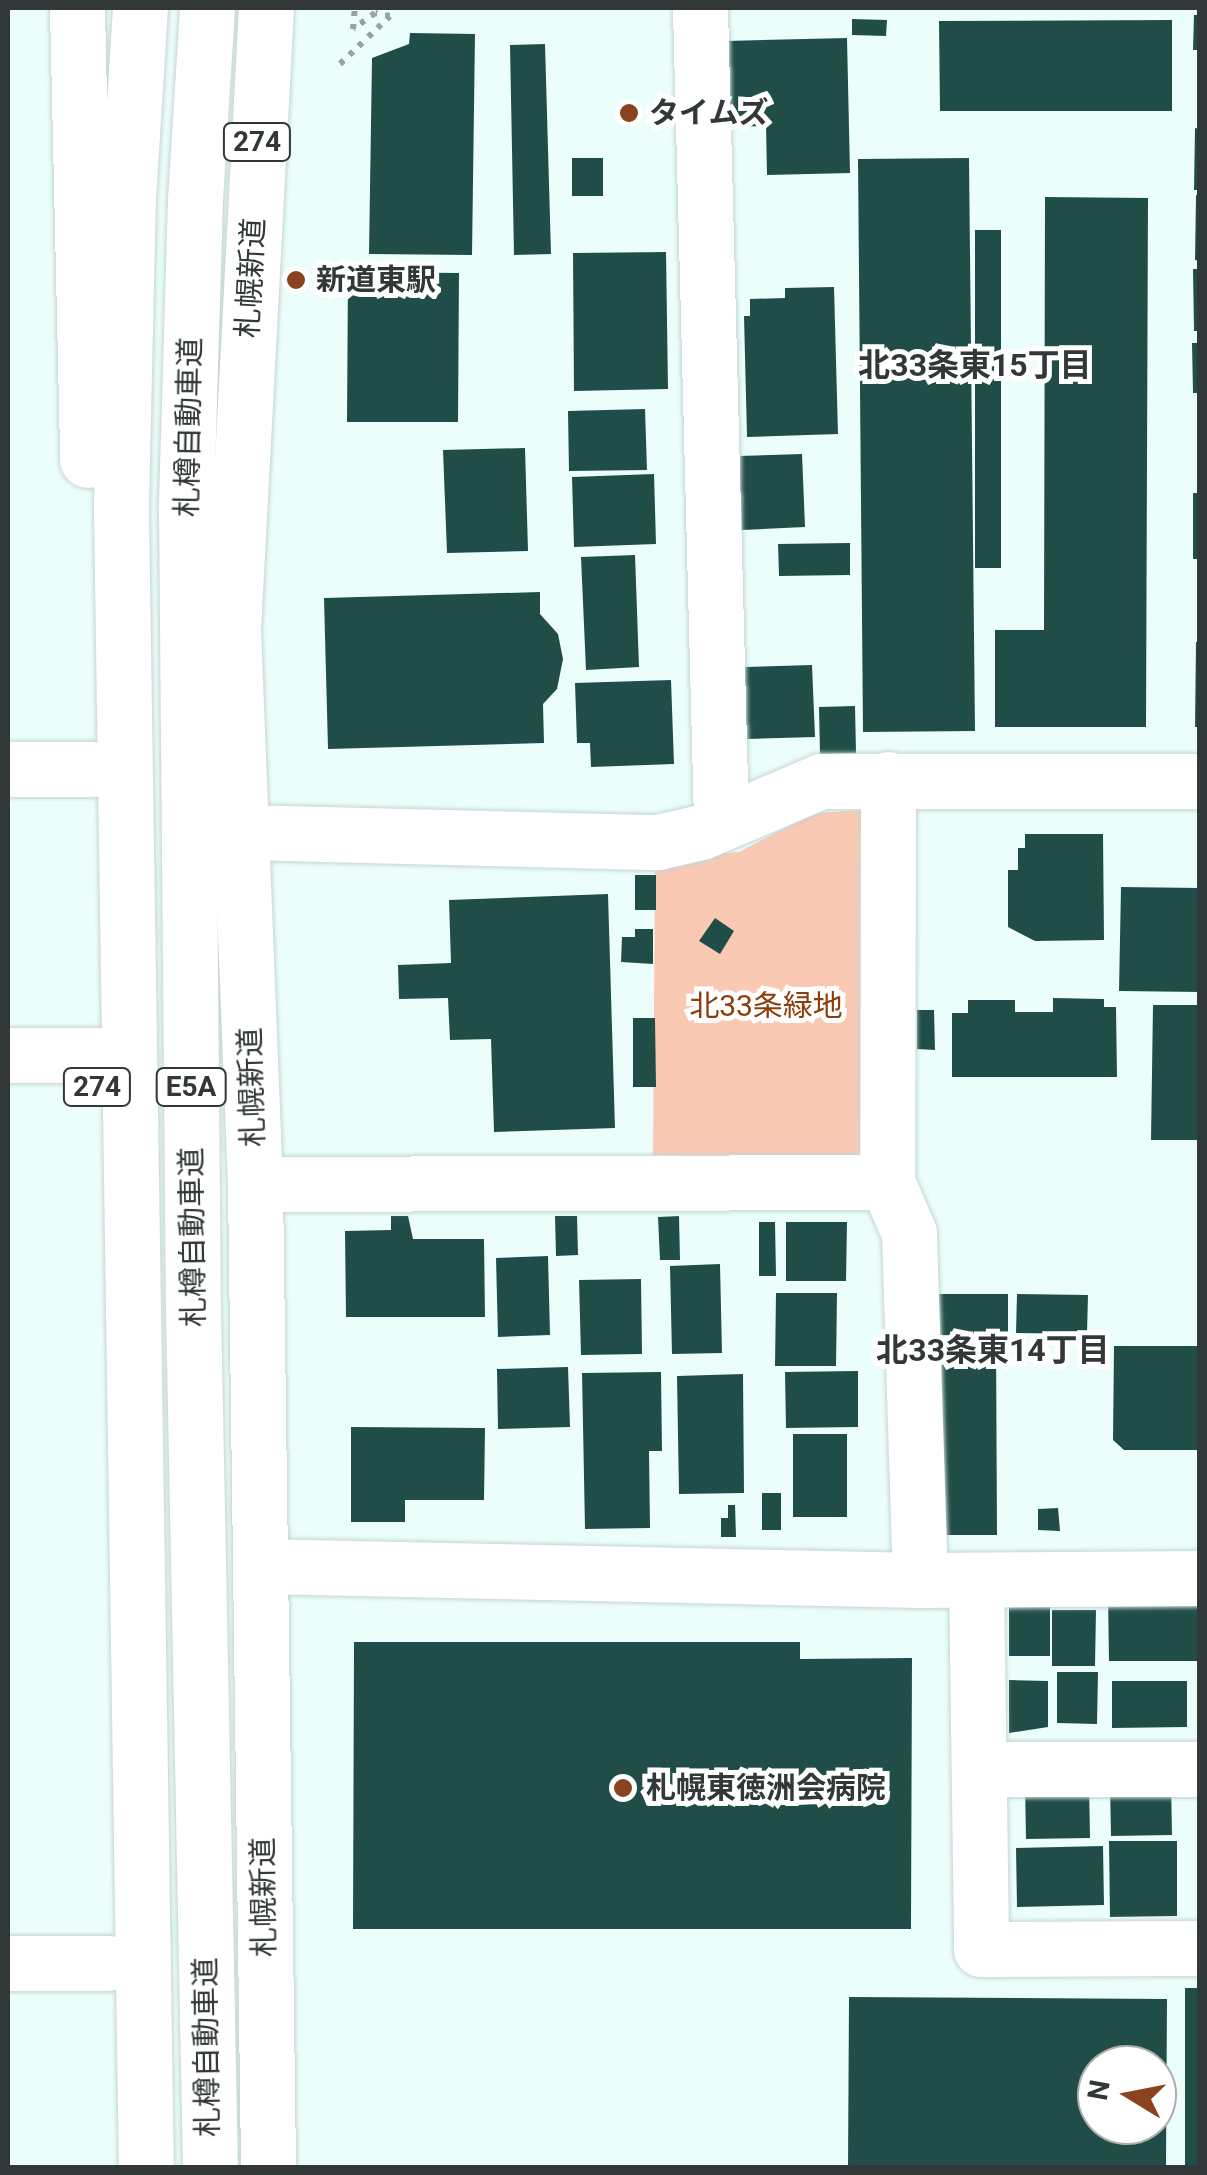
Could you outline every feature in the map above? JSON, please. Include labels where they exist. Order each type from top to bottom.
[{"type":"main road","name":"274","points":[[77,8],[94,769],[110,2168]]},
{"type":"main road","name":"札樽自動車道","points":[[140,8],[128,197],[121,511],[146,2168]]},
{"type":"main road","name":"札樽自動車道","points":[[207,8],[194,200],[186,512],[194,1326],[210,2168]]},
{"type":"main road","name":"札幌新道","points":[[266,8],[233,630],[255,1184],[268,2168]]},
{"type":"main road","points":[[700,8],[721,820]]},
{"type":"main road","points":[[8,768],[94,769]]},
{"type":"main road","points":[[888,779],[887,1182],[909,1233],[920,1580]]},
{"type":"main road","points":[[243,832],[658,842],[701,832],[721,820],[822,780],[1200,780]]},
{"type":"main road","points":[[8,1055],[97,1055]]},
{"type":"main road","points":[[255,1184],[887,1182]]},
{"type":"main road","points":[[260,1566],[920,1580],[1200,1578]]},
{"type":"main road","points":[[976,1580],[981,1949],[1200,1948]]},
{"type":"main road","points":[[979,1769],[1200,1769]]},
{"type":"main road","points":[[8,1962],[108,1963]]},
{"type":"path","points":[[340,64],[390,16],[375,13],[353,29],[355,8]]},
{"type":"green space","name":"北33条緑地","points":[[879,809],[878,1157],[653,1155],[655,857],[739,852],[814,813]]},
{"type":"building","points":[[1194,15],[1200,15],[1200,50],[1193,50]]},
{"type":"building","points":[[852,19],[887,20],[886,36],[852,35]]},
{"type":"building","points":[[1172,20],[1172,111],[940,111],[939,21]]},
{"type":"building","points":[[410,33],[475,34],[472,255],[369,254],[372,58],[409,44]]},
{"type":"building","points":[[847,38],[850,173],[767,175],[766,126],[727,127],[726,41]]},
{"type":"building","points":[[545,44],[551,254],[514,255],[510,45]]},
{"type":"building","points":[[1195,128],[1200,129],[1200,190],[1194,190]]},
{"type":"building","points":[[572,158],[603,158],[603,196],[572,196]]},
{"type":"building","points":[[969,158],[975,731],[863,732],[858,159]]},
{"type":"building","points":[[1196,195],[1200,195],[1200,261],[1195,260]]},
{"type":"building","points":[[1045,197],[1148,198],[1146,727],[995,727],[995,630],[1044,630]]},
{"type":"building","points":[[975,230],[1001,230],[1001,568],[975,568]]},
{"type":"building","points":[[666,252],[668,389],[574,391],[573,253]]},
{"type":"building","points":[[1193,269],[1200,269],[1200,331],[1194,331]]},
{"type":"building","points":[[348,272],[459,273],[458,422],[347,422]]},
{"type":"building","points":[[834,287],[838,434],[747,437],[744,316],[750,316],[750,299],[785,298],[785,288]]},
{"type":"building","points":[[1192,343],[1200,343],[1200,393],[1193,393]]},
{"type":"building","points":[[645,409],[647,470],[569,471],[568,411]]},
{"type":"building","points":[[525,448],[528,551],[447,553],[443,450]]},
{"type":"building","points":[[802,454],[805,527],[742,530],[739,456]]},
{"type":"building","points":[[654,474],[656,544],[574,547],[572,477]]},
{"type":"building","points":[[1193,493],[1200,493],[1200,559],[1193,559]]},
{"type":"building","points":[[850,543],[850,575],[779,576],[778,544]]},
{"type":"building","points":[[635,555],[639,667],[586,670],[581,557]]},
{"type":"building","points":[[540,592],[540,614],[558,634],[563,659],[557,689],[543,704],[544,743],[328,749],[324,598]]},
{"type":"building","points":[[1196,642],[1200,642],[1200,727],[1195,727]]},
{"type":"building","points":[[812,665],[815,737],[746,739],[745,667]]},
{"type":"building","points":[[671,680],[674,764],[591,767],[590,743],[577,743],[575,683]]},
{"type":"building","points":[[855,706],[856,753],[820,754],[819,707]]},
{"type":"building","points":[[1025,834],[1103,834],[1104,940],[1035,941],[1008,927],[1008,870],[1018,870],[1018,848],[1025,848]]},
{"type":"building","points":[[635,875],[656,875],[656,910],[635,910]]},
{"type":"building","points":[[1121,887],[1200,888],[1200,992],[1119,991]]},
{"type":"building","points":[[608,894],[615,1128],[494,1132],[491,1039],[450,1040],[448,998],[399,999],[398,965],[451,963],[449,900]]},
{"type":"building","points":[[715,918],[734,931],[720,954],[699,941]]},
{"type":"building","points":[[635,929],[653,929],[653,964],[621,962],[622,937],[635,937]]},
{"type":"building","points":[[1053,998],[1104,999],[1104,1007],[1116,1007],[1117,1077],[952,1077],[952,1013],[968,1013],[968,1000],[1015,1000],[1015,1012],[1053,1012]]},
{"type":"building","points":[[1153,1005],[1200,1005],[1200,1140],[1151,1140]]},
{"type":"building","points":[[917,1010],[934,1010],[935,1050],[917,1049]]},
{"type":"building","points":[[633,1018],[655,1018],[656,1087],[633,1087]]},
{"type":"building","points":[[391,1216],[408,1216],[413,1239],[484,1239],[485,1317],[346,1317],[345,1231],[391,1230]]},
{"type":"building","points":[[555,1216],[577,1216],[578,1255],[556,1256]]},
{"type":"building","points":[[679,1216],[680,1260],[660,1260],[658,1217]]},
{"type":"building","points":[[759,1222],[775,1222],[776,1276],[759,1276]]},
{"type":"building","points":[[786,1222],[847,1222],[846,1281],[786,1281]]},
{"type":"building","points":[[548,1256],[550,1335],[498,1337],[496,1258]]},
{"type":"building","points":[[720,1264],[722,1353],[672,1354],[670,1266]]},
{"type":"building","points":[[641,1279],[642,1354],[581,1355],[579,1280]]},
{"type":"building","points":[[776,1293],[837,1293],[836,1366],[775,1366]]},
{"type":"building","points":[[937,1294],[1008,1294],[1008,1336],[936,1335]]},
{"type":"building","points":[[1017,1294],[1088,1295],[1087,1334],[1016,1333]]},
{"type":"building","points":[[996,1341],[997,1535],[938,1535],[937,1342]]},
{"type":"building","points":[[1114,1346],[1200,1346],[1200,1450],[1124,1450],[1113,1440]]},
{"type":"building","points":[[568,1367],[570,1427],[498,1429],[497,1369]]},
{"type":"building","points":[[858,1371],[858,1427],[786,1428],[785,1372]]},
{"type":"building","points":[[661,1372],[662,1451],[649,1451],[650,1528],[585,1529],[582,1373]]},
{"type":"building","points":[[743,1374],[744,1493],[679,1494],[677,1376]]},
{"type":"building","points":[[351,1427],[485,1428],[484,1500],[405,1500],[405,1522],[351,1522]]},
{"type":"building","points":[[793,1434],[847,1434],[847,1517],[793,1517]]},
{"type":"building","points":[[762,1493],[781,1493],[781,1530],[762,1530]]},
{"type":"building","points":[[728,1505],[735,1505],[736,1537],[721,1537],[721,1518],[728,1518]]},
{"type":"building","points":[[1058,1508],[1060,1531],[1038,1530],[1038,1509]]},
{"type":"building","points":[[1108,1593],[1199,1593],[1199,1661],[1109,1661]]},
{"type":"building","points":[[1050,1600],[1050,1656],[1009,1656],[1009,1601]]},
{"type":"building","points":[[1052,1610],[1096,1610],[1095,1666],[1052,1666]]},
{"type":"building","points":[[354,1642],[800,1642],[800,1659],[912,1658],[911,1929],[353,1929]]},
{"type":"building","points":[[1057,1672],[1098,1672],[1097,1724],[1057,1723]]},
{"type":"building","points":[[1009,1680],[1048,1681],[1048,1727],[1009,1733]]},
{"type":"building","points":[[1112,1681],[1187,1681],[1187,1727],[1112,1728]]},
{"type":"building","points":[[1089,1782],[1090,1838],[1026,1839],[1025,1784]]},
{"type":"building","points":[[1171,1782],[1172,1835],[1111,1836],[1110,1784]]},
{"type":"building","points":[[1109,1841],[1177,1841],[1177,1916],[1110,1917]]},
{"type":"building","points":[[1103,1846],[1104,1905],[1017,1907],[1016,1848]]},
{"type":"building","points":[[1185,1988],[1200,1988],[1200,2168],[1185,2168]]},
{"type":"building","points":[[849,1997],[1167,1999],[1167,2045],[1077,2045],[1077,2145],[1166,2145],[1166,2168],[848,2168]]},
{"type":"place","name":"タイムズ","points":[[629,113]]},
{"type":"place","name":"新道東駅","points":[[296,280]]},
{"type":"place","name":"札幌東徳洲会病院","points":[[623,1788]]},
{"type":"district","name":"北33条東15丁目","points":[[975,365]]},
{"type":"district","name":"北33条東14丁目","points":[[993,1350]]}]
